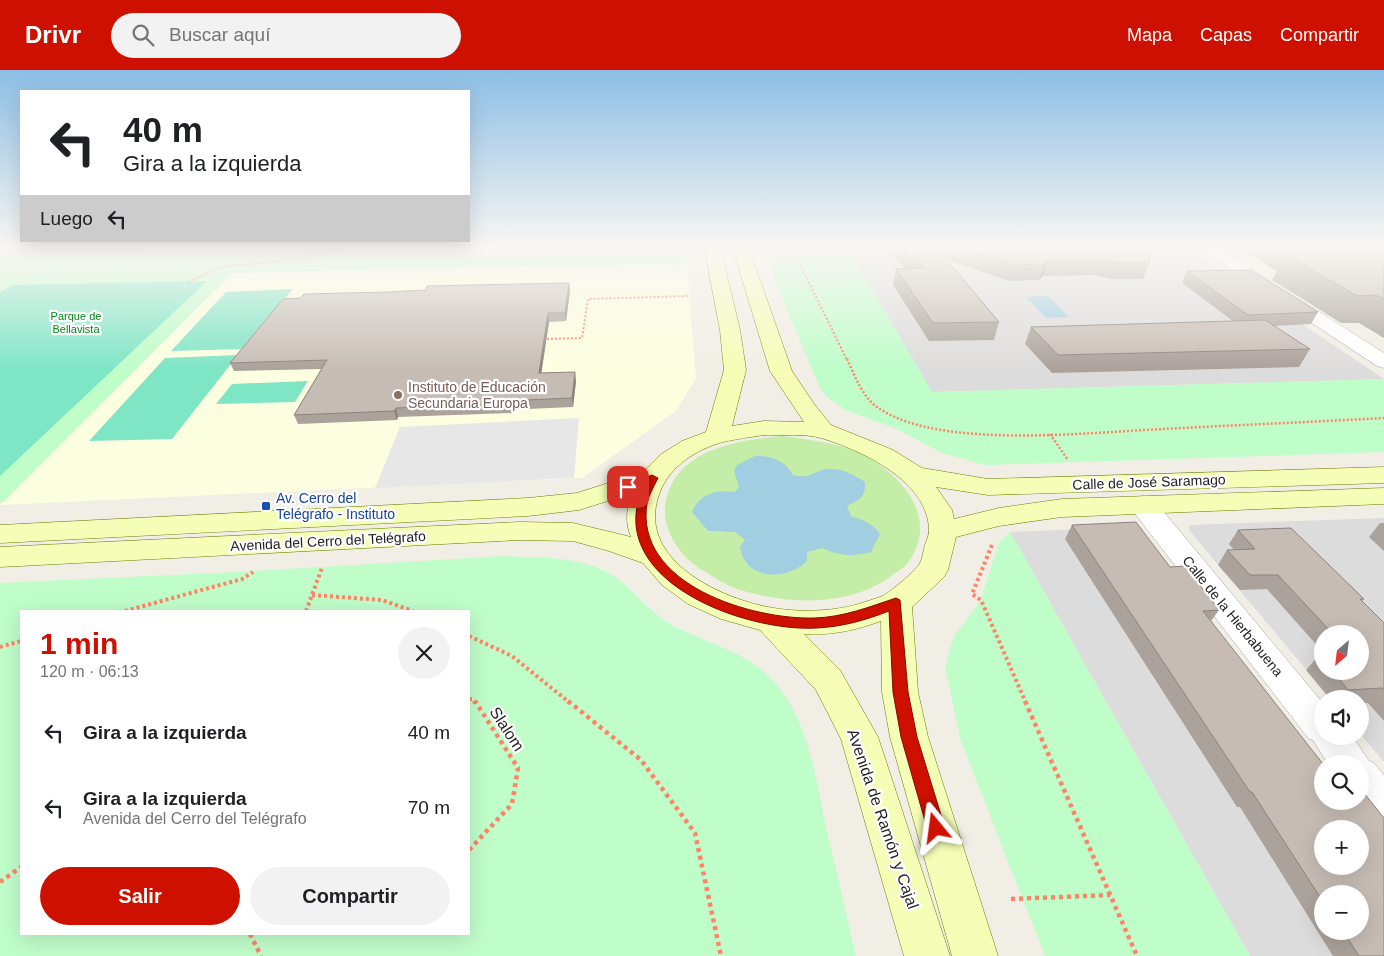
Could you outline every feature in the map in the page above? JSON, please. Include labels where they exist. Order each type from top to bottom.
[{"type":"street","points":[[717,436],[735,370],[730,330],[721,287]]},
{"type":"street","points":[[754,287],[781,370],[805,408],[823,430]]},
{"type":"street","points":[[1268,287],[1384,362]]},
{"type":"street","points":[[764,428],[823,430],[884,454],[914,474],[938,510],[943,531],[933,570],[896,603],[858,617],[815,623],[770,620],[732,611],[699,596],[672,577],[653,556],[641,528],[642,502],[652,478],[669,460],[691,446],[717,436],[764,428]]},
{"type":"street","name":"Calle de José Saramago","points":[[914,474],[988,488],[1384,475]]},
{"type":"street","name":"Avenida del Cerro del Telégrafo","points":[[0,534],[528,507],[579,501],[652,478]]},
{"type":"street","name":"Calle de José Saramago","points":[[943,531],[999,517],[1062,508],[1384,496]]},
{"type":"street","name":"Calle de la Hierbabuena","points":[[1143,505],[1314,718]]},
{"type":"street","name":"Avenida del Cerro del Telégrafo","points":[[0,557],[520,531],[573,532],[617,543],[653,556]]},
{"type":"street","points":[[896,603],[900,692],[909,737],[975,956]]},
{"type":"street","name":"Avenida de Ramón y Cajal","points":[[770,620],[828,680],[858,737],[927,956]]},
{"type":"street","points":[[1336,745],[1344,755]]},
{"type":"street","points":[[1369,786],[1384,805]]},
{"type":"path","points":[[811,287],[862,390],[879,409],[923,428],[960,434],[1050,434],[1384,418]]},
{"type":"path","points":[[542,339],[582,338],[586,299],[689,296]]},
{"type":"path","points":[[1050,434],[1086,484]]},
{"type":"path","points":[[995,541],[972,594],[981,600],[1137,956]]},
{"type":"path","points":[[306,610],[324,560]]},
{"type":"path","points":[[129,610],[242,579]]},
{"type":"path","points":[[312,595],[382,600],[409,610]]},
{"type":"path","points":[[470,636],[512,656],[641,760],[695,833],[721,956]]},
{"type":"path","points":[[0,647],[20,641]]},
{"type":"path","name":"Slalom","points":[[470,699],[473,699],[518,768],[512,804],[470,849]]},
{"type":"path","points":[[0,882],[20,868]]},
{"type":"path","points":[[1011,899],[1110,895]]},
{"type":"path","points":[[250,935],[261,956]]},
{"type":"shaded area","name":"Instituto de Educación Secundaria Europa","points":[[218,287],[689,287],[696,378],[676,411],[582,478],[0,505]]},
{"type":"shaded area","points":[[871,287],[1248,287],[1384,379],[931,392]]},
{"type":"shaded area","points":[[579,418],[574,478],[375,488],[400,427]]},
{"type":"shaded area","points":[[1384,518],[1384,762],[1369,744],[1369,690],[1323,690],[1315,680],[1369,680],[1369,625],[1314,625],[1314,679],[1189,530],[1189,525]]},
{"type":"shaded area","points":[[1134,527],[1314,789],[1314,810],[1350,810],[1358,820],[1314,820],[1314,875],[1369,875],[1369,834],[1384,853],[1384,956],[1250,956],[1010,532]]},
{"type":"green space","name":"Parque de Bellavista","points":[[0,287],[218,287],[3,502],[0,502]]},
{"type":"green space","name":"Parque de Bellavista","points":[[8,287],[200,287],[0,476],[0,293]]},
{"type":"green space","points":[[779,287],[871,287],[932,392],[1384,379],[1384,452],[985,465],[942,453],[897,429],[845,410],[827,397],[821,390]]},
{"type":"green space","points":[[293,289],[241,349],[171,351],[226,292]]},
{"type":"green space","points":[[238,355],[172,439],[89,441],[165,358]]},
{"type":"green space","points":[[308,381],[295,402],[216,404],[232,384]]},
{"type":"green space","points":[[782,436],[827,443],[852,450],[869,458],[900,482],[911,497],[918,513],[920,531],[916,548],[905,566],[873,587],[854,594],[835,598],[795,600],[775,598],[733,588],[704,571],[687,558],[674,541],[666,521],[666,500],[672,483],[683,469],[696,458],[712,450],[747,441]]},
{"type":"green space","points":[[1010,532],[1250,956],[1045,956],[961,741],[945,668],[953,638],[981,600],[999,542]]},
{"type":"green space","points":[[503,556],[550,558],[580,562],[609,573],[622,582],[661,618],[680,629],[744,658],[767,675],[781,690],[801,727],[814,768],[856,956],[0,956],[0,583],[236,572]]},
{"type":"water","points":[[1048,296],[1069,317],[1046,318],[1026,297]]},
{"type":"water","points":[[755,456],[767,457],[782,462],[793,475],[804,476],[825,469],[837,469],[865,482],[863,495],[847,506],[851,516],[870,525],[880,534],[871,552],[846,555],[822,548],[807,552],[807,561],[799,568],[778,574],[758,572],[750,566],[743,558],[740,547],[745,540],[735,532],[708,531],[692,512],[699,501],[709,494],[721,491],[735,492],[739,487],[734,471],[737,465]]},
{"type":"building","points":[[427,287],[568,287],[565,313],[548,313],[539,373],[575,372],[572,398],[513,401],[512,404],[396,408],[394,411],[294,415],[327,360],[230,363],[283,299],[300,298],[304,294],[426,290]]},
{"type":"building","points":[[909,287],[970,287],[999,322],[933,323]]},
{"type":"building","points":[[1210,287],[1279,287],[1318,312],[1248,315]]},
{"type":"building","points":[[1342,287],[1384,287],[1384,299],[1376,295],[1357,296]]},
{"type":"building","points":[[1265,320],[1310,349],[1058,355],[1031,327]]},
{"type":"building","points":[[1136,522],[1170,567],[1185,566],[1219,610],[1203,611],[1316,755],[1314,755],[1314,810],[1369,810],[1369,799],[1384,818],[1384,956],[1359,956],[1349,940],[1369,940],[1369,885],[1314,885],[1314,888],[1252,792],[1250,792],[1072,525]]},
{"type":"building","points":[[1291,528],[1364,599],[1360,599],[1384,623],[1384,690],[1382,688],[1348,690],[1340,680],[1369,680],[1369,625],[1325,625],[1278,575],[1250,575],[1227,550],[1255,549],[1238,530]]},
{"type":"place","name":"Instituto de Educación Secundaria Europa","points":[[398,395]]},
{"type":"place","name":"Av. Cerro del Telégrafo - Instituto","points":[[266,506]]},
{"type":"route","points":[[628,487],[652,478],[642,502],[641,528],[653,556],[672,577],[699,596],[732,611],[770,620],[815,623],[858,617],[896,603],[900,692],[909,737],[936,828]]}]
